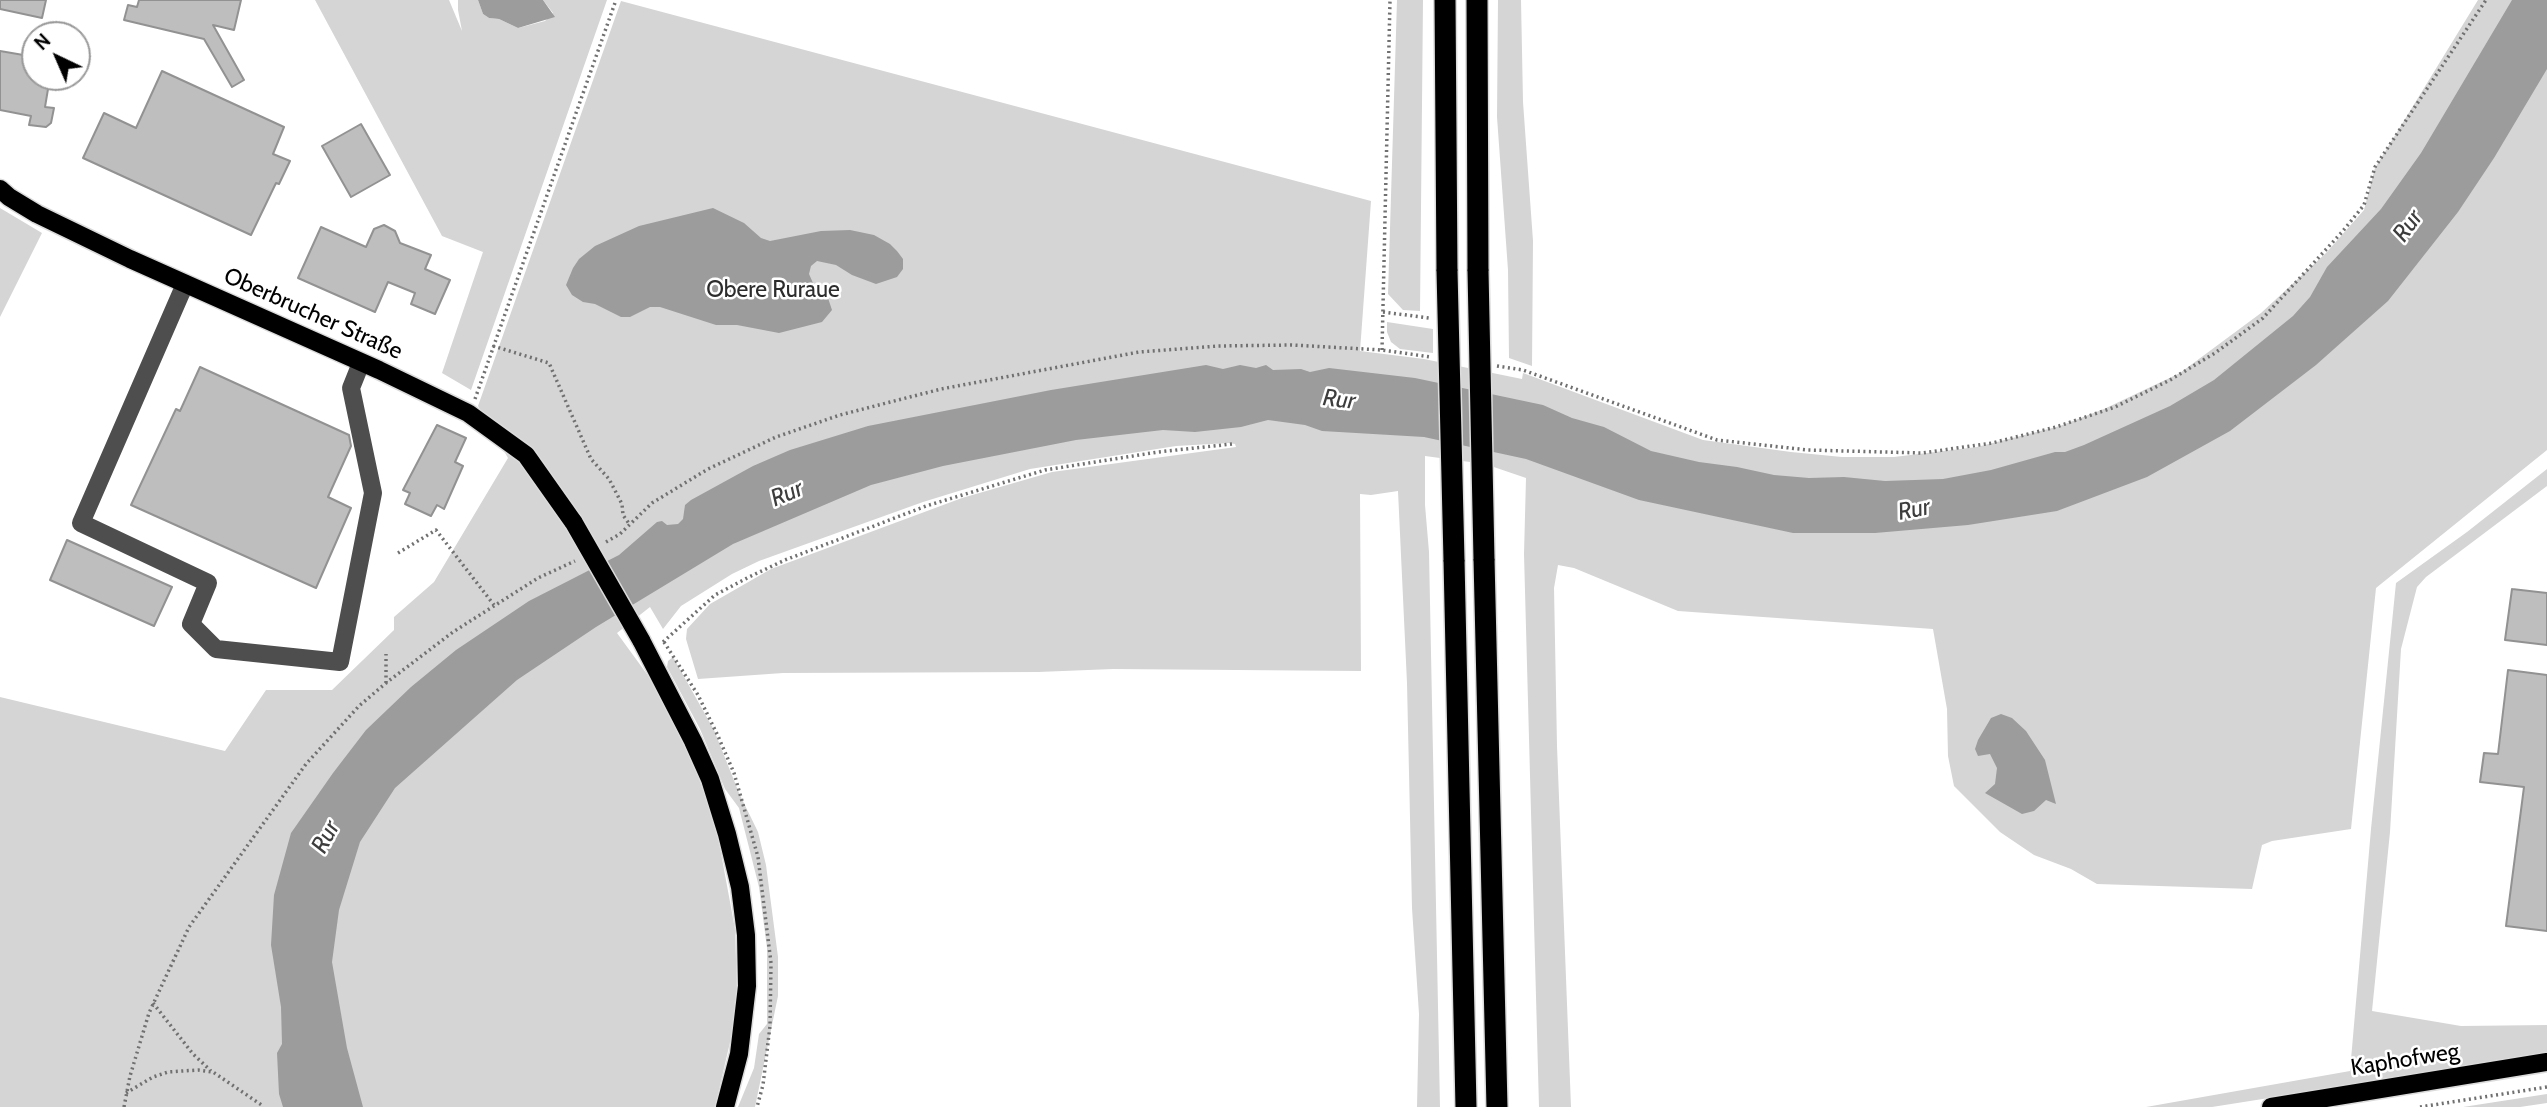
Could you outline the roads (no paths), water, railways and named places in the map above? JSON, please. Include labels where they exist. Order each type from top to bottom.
[{"type":"highway","points":[[1445,0],[1447,271],[1466,1107]]},
{"type":"highway","points":[[1477,0],[1478,271],[1497,1107]]},
{"type":"main road","name":"Oberbrucher Straße","points":[[0,189],[37,214],[468,413],[526,455],[574,523],[645,648],[710,779],[727,834],[740,887],[746,935],[747,986],[739,1054],[725,1107]]},
{"type":"main road","name":"Kaphofweg","points":[[2271,1107],[2547,1062]]},
{"type":"lane","points":[[185,284],[81,523],[208,583],[191,624],[215,649],[340,662],[373,493],[351,388],[361,363]]},
{"type":"water","points":[[478,0],[543,0],[555,17],[518,28],[483,14]]},
{"type":"water","name":"Rur","points":[[2512,0],[2547,0],[2547,69],[2458,212],[2388,301],[2316,365],[2230,431],[2147,477],[2057,511],[1968,525],[1875,533],[1793,533],[1639,500],[1526,459],[1424,437],[1322,431],[1305,425],[1268,420],[1241,427],[1195,432],[1163,430],[1076,440],[943,466],[871,485],[733,544],[596,627],[517,680],[395,788],[360,842],[339,910],[332,962],[347,1048],[363,1107],[283,1107],[279,1094],[277,1053],[282,1044],[281,1007],[271,945],[274,895],[291,833],[333,773],[366,730],[411,687],[456,650],[529,601],[619,555],[657,522],[678,524],[683,519],[685,505],[691,500],[753,466],[790,450],[868,426],[1051,390],[1206,365],[1223,369],[1240,365],[1256,368],[1266,365],[1273,370],[1301,369],[1310,372],[1329,368],[1415,378],[1543,405],[1572,418],[1604,427],[1651,451],[1774,475],[1885,481],[1943,479],[1991,470],[2055,452],[2065,452],[2170,406],[2214,380],[2293,316],[2310,297],[2327,267],[2381,209],[2421,153]]},
{"type":"water","points":[[713,208],[744,223],[761,238],[770,241],[821,231],[850,230],[874,235],[897,251],[903,259],[903,269],[897,277],[876,284],[852,275],[836,265],[817,261],[811,266],[809,274],[813,283],[828,298],[832,310],[822,322],[779,333],[737,325],[716,325],[660,307],[650,307],[630,317],[621,317],[595,304],[583,302],[572,295],[566,285],[579,259],[595,246],[639,226]]},
{"type":"water","points":[[2001,714],[2012,718],[2026,731],[2045,760],[2056,804],[2046,800],[2034,811],[2022,814],[1985,793],[1995,784],[1997,768],[1990,754],[1978,756],[1975,749],[1991,718]]},
{"type":"park label","name":"Obere Ruraue","points":[[773,290]]}]
